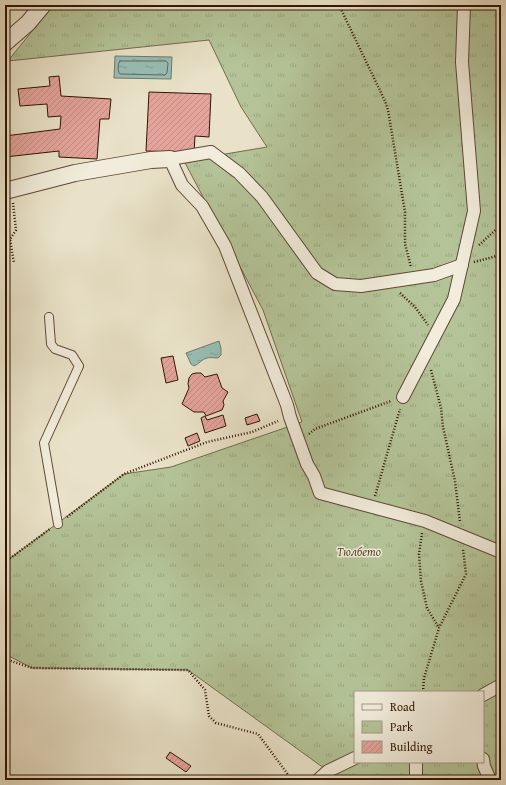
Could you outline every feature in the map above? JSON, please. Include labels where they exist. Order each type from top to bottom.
[{"type":"street","points":[[5,43],[28,23],[43,5]]},
{"type":"street","points":[[403,397],[454,299],[474,211],[462,62],[464,5]]},
{"type":"street","points":[[8,190],[75,173],[210,152],[239,173],[262,197],[317,273],[335,284],[361,286],[434,275],[463,262]]},
{"type":"street","points":[[170,159],[182,185],[202,206],[225,246],[287,405],[307,464],[314,476],[320,493],[425,521],[501,552]]},
{"type":"street","points":[[484,694],[501,685]]},
{"type":"street","points":[[318,780],[328,771],[354,758]]},
{"type":"street","points":[[416,763],[416,780]]},
{"type":"street","points":[[484,763],[490,780]]},
{"type":"lane","points":[[49,317],[51,344],[55,349],[72,355],[79,366],[44,443],[58,524]]},
{"type":"path","points":[[339,5],[388,110],[405,212],[405,244],[412,278]]},
{"type":"path","points":[[8,190],[16,230],[10,239],[14,263]]},
{"type":"path","points":[[463,262],[501,225]]},
{"type":"path","points":[[463,262],[501,256]]},
{"type":"path","points":[[378,283],[397,290],[415,307],[430,328],[430,343]]},
{"type":"path","points":[[423,691],[424,678],[439,628],[466,574],[455,481],[443,427],[441,408],[431,370]]},
{"type":"path","points":[[304,437],[316,429],[403,397]]},
{"type":"path","points":[[372,507],[403,397]]},
{"type":"path","points":[[5,562],[124,474],[207,442],[252,432],[290,417]]},
{"type":"path","points":[[425,521],[419,554],[421,581],[427,608],[439,628]]},
{"type":"path","points":[[5,659],[32,668],[188,670],[206,690],[209,716],[216,723],[258,734],[292,780]]},
{"type":"green space","name":"Тюлбето","points":[[53,5],[501,5],[501,780],[318,780],[328,771],[188,670],[32,668],[5,654],[5,562],[124,474],[171,467],[302,422],[263,310],[184,161],[267,147],[241,107],[209,40],[8,61]]},
{"type":"water","points":[[115,56],[172,57],[171,79],[114,78]]},
{"type":"water","points":[[219,341],[221,355],[218,358],[205,359],[194,366],[191,364],[186,353]]},
{"type":"building","points":[[59,76],[61,96],[111,99],[109,119],[100,119],[97,159],[59,157],[59,151],[5,157],[5,136],[60,129],[61,116],[48,117],[47,104],[20,106],[18,89],[50,86],[49,77]]},
{"type":"building","points":[[149,92],[211,94],[209,137],[195,136],[194,153],[146,151]]},
{"type":"building","points":[[173,356],[178,380],[166,383],[161,358]]},
{"type":"building","points":[[201,373],[205,377],[217,374],[222,388],[228,392],[223,401],[224,405],[222,410],[206,416],[204,412],[194,412],[182,404],[189,388],[189,378],[192,374]]},
{"type":"building","points":[[257,414],[260,421],[247,425],[245,418]]},
{"type":"building","points":[[223,415],[226,426],[205,433],[201,418],[205,416],[207,420]]},
{"type":"building","points":[[197,433],[200,441],[188,446],[185,438]]},
{"type":"building","points":[[170,752],[191,766],[186,772],[166,758]]}]
